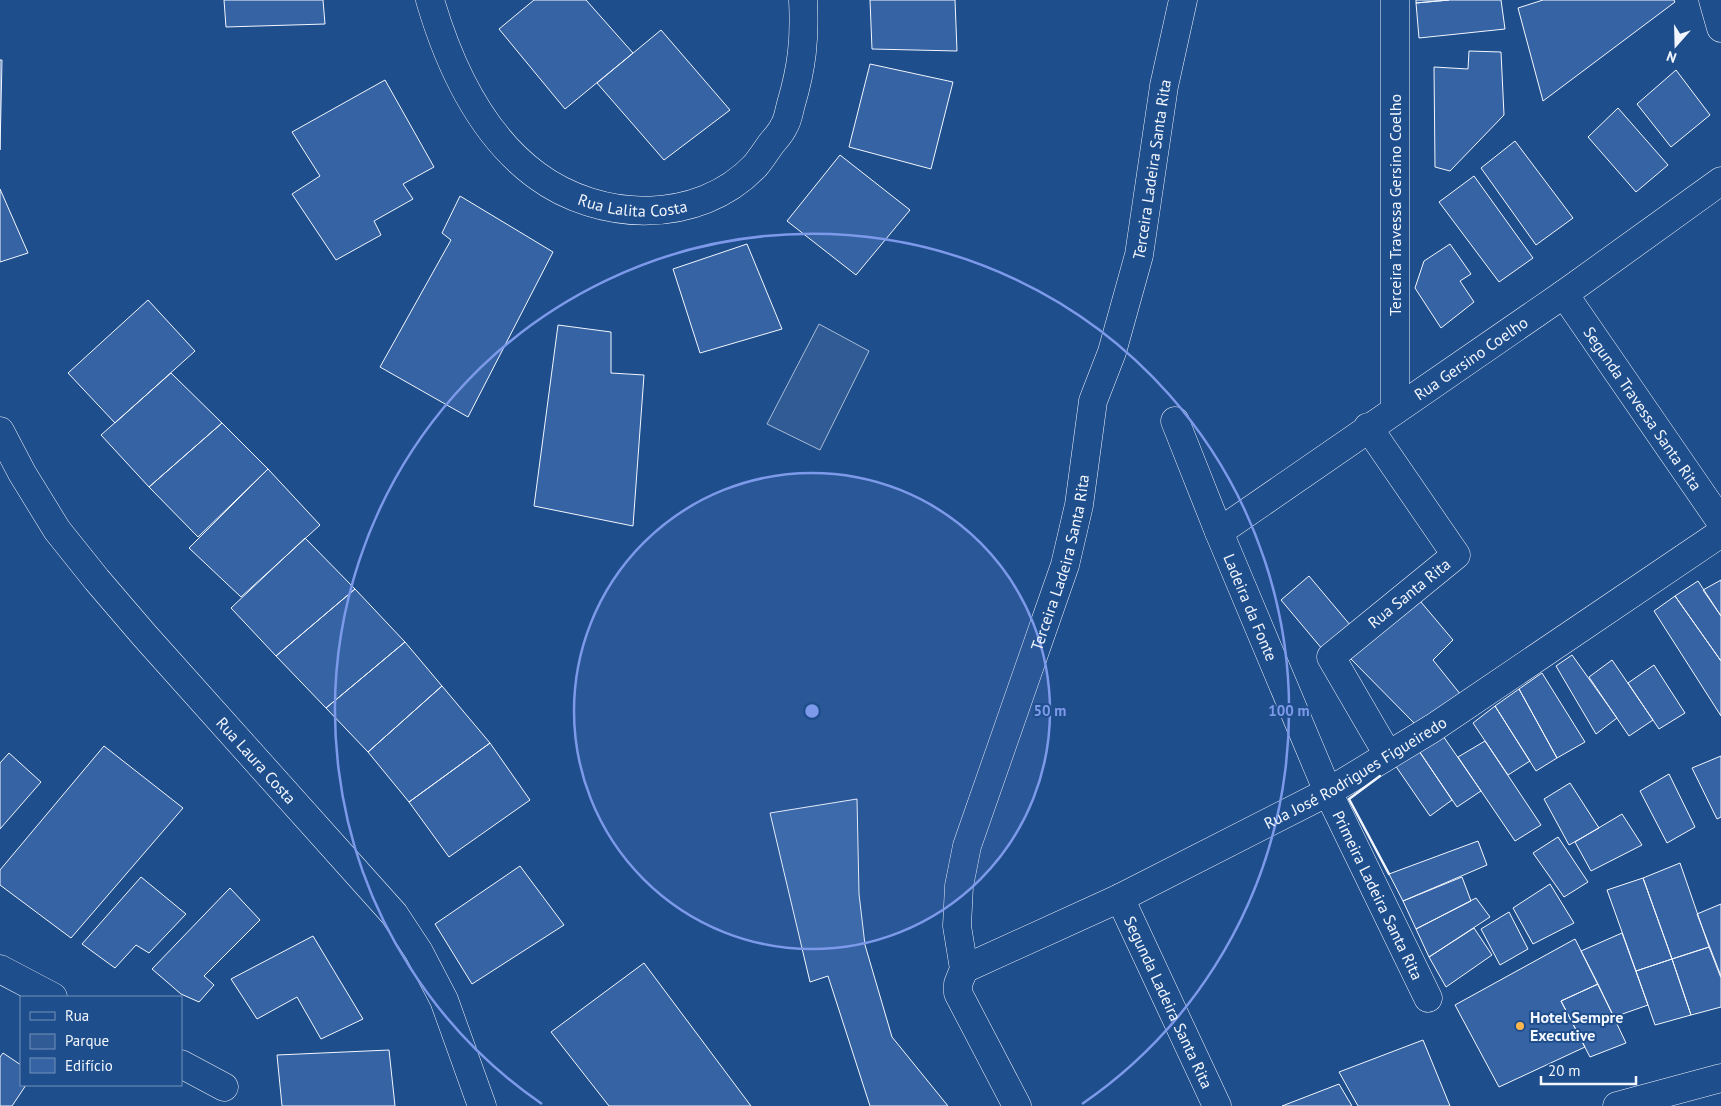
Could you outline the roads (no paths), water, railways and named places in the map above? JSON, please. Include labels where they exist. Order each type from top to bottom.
[{"type":"street","name":"Rua Lalita Costa","points":[[430,0],[439,32],[459,76],[481,116],[507,148],[536,175],[572,196],[610,209],[648,211],[690,205],[725,189],[754,166],[785,126],[805,36],[803,0]]},
{"type":"street","name":"Terceira Ladeira Santa Rita","points":[[1017,1106],[958,993],[958,984],[964,969],[957,926],[959,886],[967,846],[1065,565],[1074,532],[1093,401],[1112,352],[1139,255],[1164,86],[1183,0]]},
{"type":"street","name":"Terceira Travessa Gersino Coelho","points":[[1394,0],[1395,409]]},
{"type":"street","points":[[1713,0],[1721,28]]},
{"type":"street","name":"Rua Gersino Coelho","points":[[1218,532],[1368,427],[1564,294],[1721,181]]},
{"type":"street","name":"Segunda Travessa Santa Rita","points":[[1564,294],[1721,522]]},
{"type":"street","name":"Ladeira da Fonte","points":[[1175,420],[1218,532],[1328,792]]},
{"type":"street","name":"Rua Santa Rita","points":[[1368,427],[1456,555],[1331,657],[1388,755]]},
{"type":"street","name":"Rua Laura Costa","points":[[0,431],[22,474],[57,530],[92,573],[145,636],[394,914],[419,952],[444,1000],[482,1106]]},
{"type":"street","name":"Rua José Rodrigues Figueiredo","points":[[964,969],[1120,898],[1328,792],[1434,728],[1721,533]]},
{"type":"street","name":"Primeira Ladeira Santa Rita","points":[[1328,792],[1428,998]]},
{"type":"street","name":"Segunda Ladeira Santa Rita","points":[[1120,898],[1217,1106]]},
{"type":"street","points":[[0,969],[51,996]]},
{"type":"street","points":[[182,1065],[224,1087]]},
{"type":"street","points":[[1617,1106],[1674,1097],[1721,1078]]},
{"type":"place","name":"Hotel Sempre Executive","points":[[1520,1026]]}]
